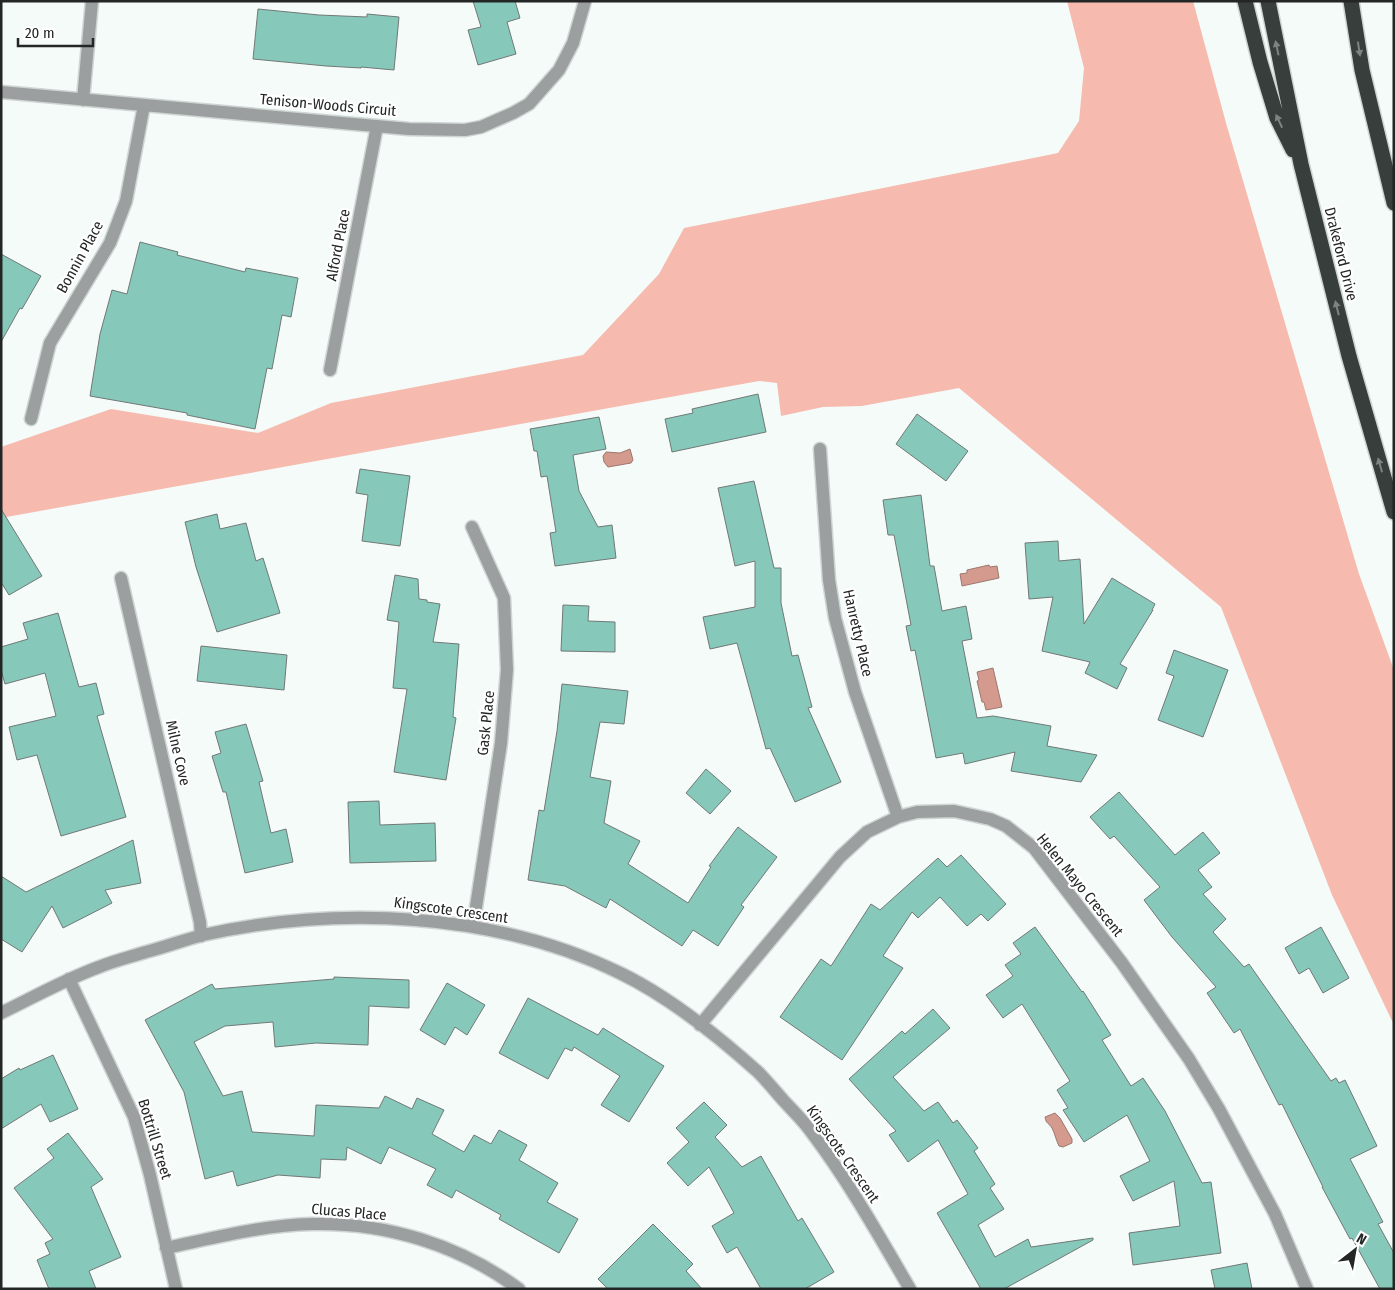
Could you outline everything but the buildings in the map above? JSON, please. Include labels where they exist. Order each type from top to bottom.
[{"type":"highway","points":[[1245,1],[1260,62],[1277,118],[1301,164]]},
{"type":"highway","name":"Drakeford Drive","points":[[1268,1],[1301,164],[1349,356],[1394,512]]},
{"type":"highway","points":[[1351,1],[1362,70],[1394,203]]},
{"type":"street","points":[[83,100],[92,1]]},
{"type":"street","name":"Tenison-Woods Circuit","points":[[1,92],[409,129],[465,130],[481,127],[529,104],[559,70],[573,43],[585,1]]},
{"type":"street","name":"Bonnin Place","points":[[31,419],[50,343],[110,244],[126,201],[144,105]]},
{"type":"street","name":"Alford Place","points":[[330,370],[377,126]]},
{"type":"street","name":"Hanretty Place","points":[[820,449],[829,580],[835,618],[855,692],[898,817]]},
{"type":"street","name":"Gask Place","points":[[472,527],[504,598],[507,670],[501,743],[473,927]]},
{"type":"street","name":"Milne Cove","points":[[121,578],[198,912],[201,936]]},
{"type":"street","name":"Helen Mayo Crescent","points":[[700,1025],[840,857],[867,832],[898,817],[917,812],[954,811],[990,819],[1006,826],[1034,848],[1122,963],[1189,1059],[1219,1109],[1275,1214],[1308,1289]]},
{"type":"street","name":"Kingscote Crescent","points":[[1,1013],[69,979],[102,966],[201,936],[247,927],[338,918],[383,918],[504,932],[565,950],[615,971],[649,989],[700,1025],[759,1074],[811,1131],[855,1195],[910,1289]]},
{"type":"street","name":"Bottrill Street","points":[[69,979],[134,1117],[150,1175],[176,1289]]},
{"type":"street","name":"Clucas Place","points":[[166,1248],[250,1230],[311,1224],[341,1224],[400,1233],[427,1241],[454,1251],[505,1279],[519,1289]]},
{"type":"shaded area","points":[[1067,1],[1193,1],[1226,123],[1359,574],[1394,670],[1394,1025],[1332,895],[1221,607],[959,388],[862,406],[823,407],[781,416],[777,383],[759,381],[1,518],[1,447],[111,409],[258,433],[331,403],[583,355],[659,274],[684,228],[1058,153],[1079,121],[1084,68]]},
{"type":"shaded area","points":[[630,449],[633,460],[631,463],[608,467],[604,462],[603,456],[606,452],[620,453]]},
{"type":"shaded area","points":[[989,565],[990,567],[997,566],[999,578],[962,586],[960,574],[967,573],[967,570]]},
{"type":"shaded area","points":[[993,668],[1002,707],[986,710],[977,681],[979,680],[977,672]]},
{"type":"shaded area","points":[[1055,1113],[1072,1139],[1072,1143],[1063,1147],[1059,1146],[1052,1128],[1045,1119],[1045,1117]]}]
